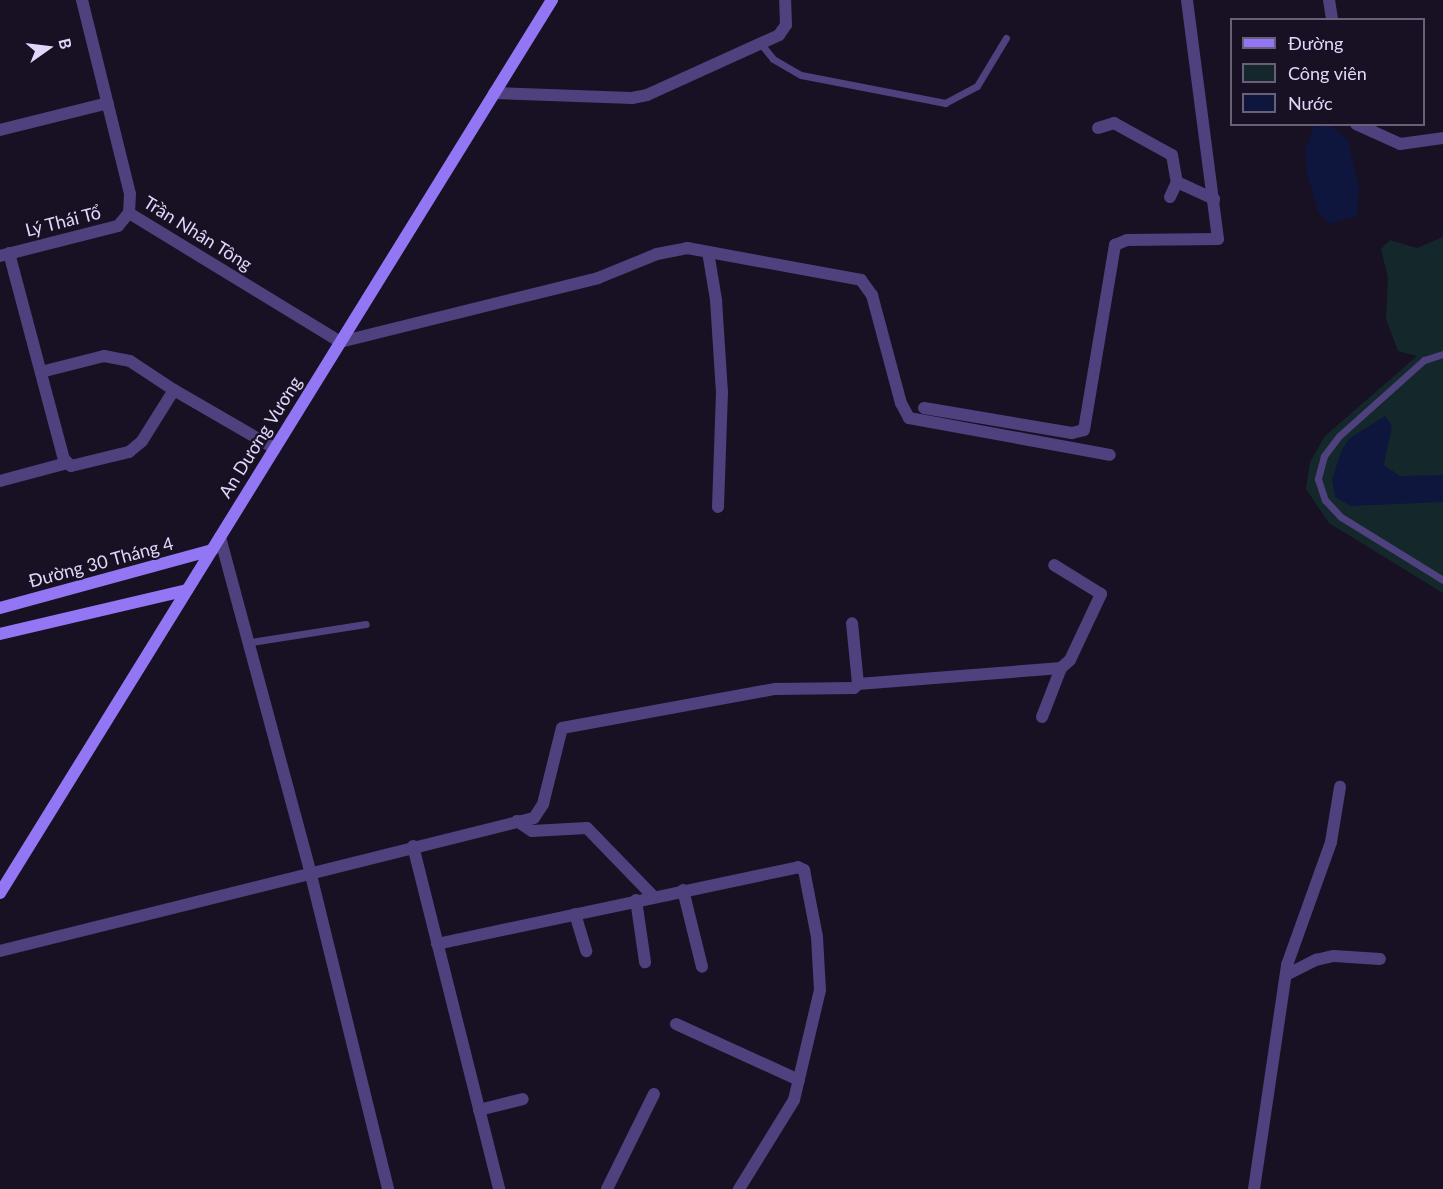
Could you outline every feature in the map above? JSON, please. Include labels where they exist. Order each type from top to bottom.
[{"type":"street","name":"Trần Nhân Tông","points":[[82,0],[130,194],[129,213],[340,342]]},
{"type":"street","name":"An Dương Vương","points":[[0,893],[552,0]]},
{"type":"street","points":[[494,93],[632,98],[660,91],[779,35],[786,25],[785,0]]},
{"type":"street","points":[[924,408],[1072,433],[1084,430],[1115,245],[1127,240],[1218,238],[1187,0]]},
{"type":"street","points":[[1329,0],[1332,18]]},
{"type":"street","points":[[0,130],[108,103]]},
{"type":"street","points":[[1098,128],[1114,123],[1172,155],[1176,182],[1170,197]]},
{"type":"street","points":[[1360,126],[1400,144],[1443,138]]},
{"type":"street","points":[[1176,182],[1214,199]]},
{"type":"street","name":"Lý Thái Tổ","points":[[5,255],[117,226],[129,213]]},
{"type":"street","points":[[340,342],[617,273],[670,250],[687,248],[867,284],[901,402],[916,422],[1110,455]]},
{"type":"street","points":[[708,252],[717,310],[722,392],[718,507]]},
{"type":"street","points":[[5,255],[67,463]]},
{"type":"street","points":[[41,372],[104,356],[130,361],[174,390],[274,448]]},
{"type":"street","points":[[0,482],[67,463],[71,466],[129,452],[142,441],[174,390]]},
{"type":"street","points":[[220,537],[251,642],[388,1189]]},
{"type":"street","name":"Đường 30 Tháng 4","points":[[0,608],[212,550]]},
{"type":"street","points":[[1042,717],[1061,668],[1070,660],[1101,594],[1095,587],[1054,566]]},
{"type":"street","points":[[0,634],[187,590]]},
{"type":"street","points":[[852,623],[858,684]]},
{"type":"street","points":[[0,951],[310,871],[517,821],[540,813],[559,732],[569,725],[775,688],[848,690],[858,684],[1061,668]]},
{"type":"street","points":[[1254,1189],[1289,956],[1331,842],[1340,787]]},
{"type":"street","points":[[517,821],[532,831],[587,828],[653,896]]},
{"type":"street","points":[[413,846],[499,1189]]},
{"type":"street","points":[[437,944],[653,896],[798,867],[804,870],[817,937],[820,990],[799,1080],[782,1125],[739,1189]]},
{"type":"street","points":[[683,890],[702,967]]},
{"type":"street","points":[[636,900],[645,962]]},
{"type":"street","points":[[575,914],[586,951]]},
{"type":"street","points":[[1286,975],[1316,960],[1334,956],[1380,959]]},
{"type":"street","points":[[676,1023],[799,1080]]},
{"type":"street","points":[[607,1189],[654,1094]]},
{"type":"street","points":[[479,1110],[523,1099]]},
{"type":"lane","points":[[761,44],[773,59],[801,75],[945,103],[977,86],[1006,38]]},
{"type":"lane","points":[[1443,354],[1435,353],[1424,360],[1339,436],[1324,456],[1318,479],[1325,500],[1341,517],[1443,580]]},
{"type":"lane","points":[[251,642],[366,624]]},
{"type":"green space","points":[[1443,237],[1443,593],[1329,523],[1306,489],[1310,462],[1325,436],[1417,356],[1398,351],[1386,319],[1388,278],[1381,249],[1390,240],[1417,248]]},
{"type":"water","points":[[1331,126],[1348,140],[1359,189],[1357,216],[1329,224],[1318,211],[1307,174],[1305,150],[1314,127]]},
{"type":"water","points":[[1385,416],[1392,426],[1384,465],[1400,476],[1443,475],[1443,502],[1351,506],[1335,497],[1332,479],[1342,449],[1350,438]]}]
